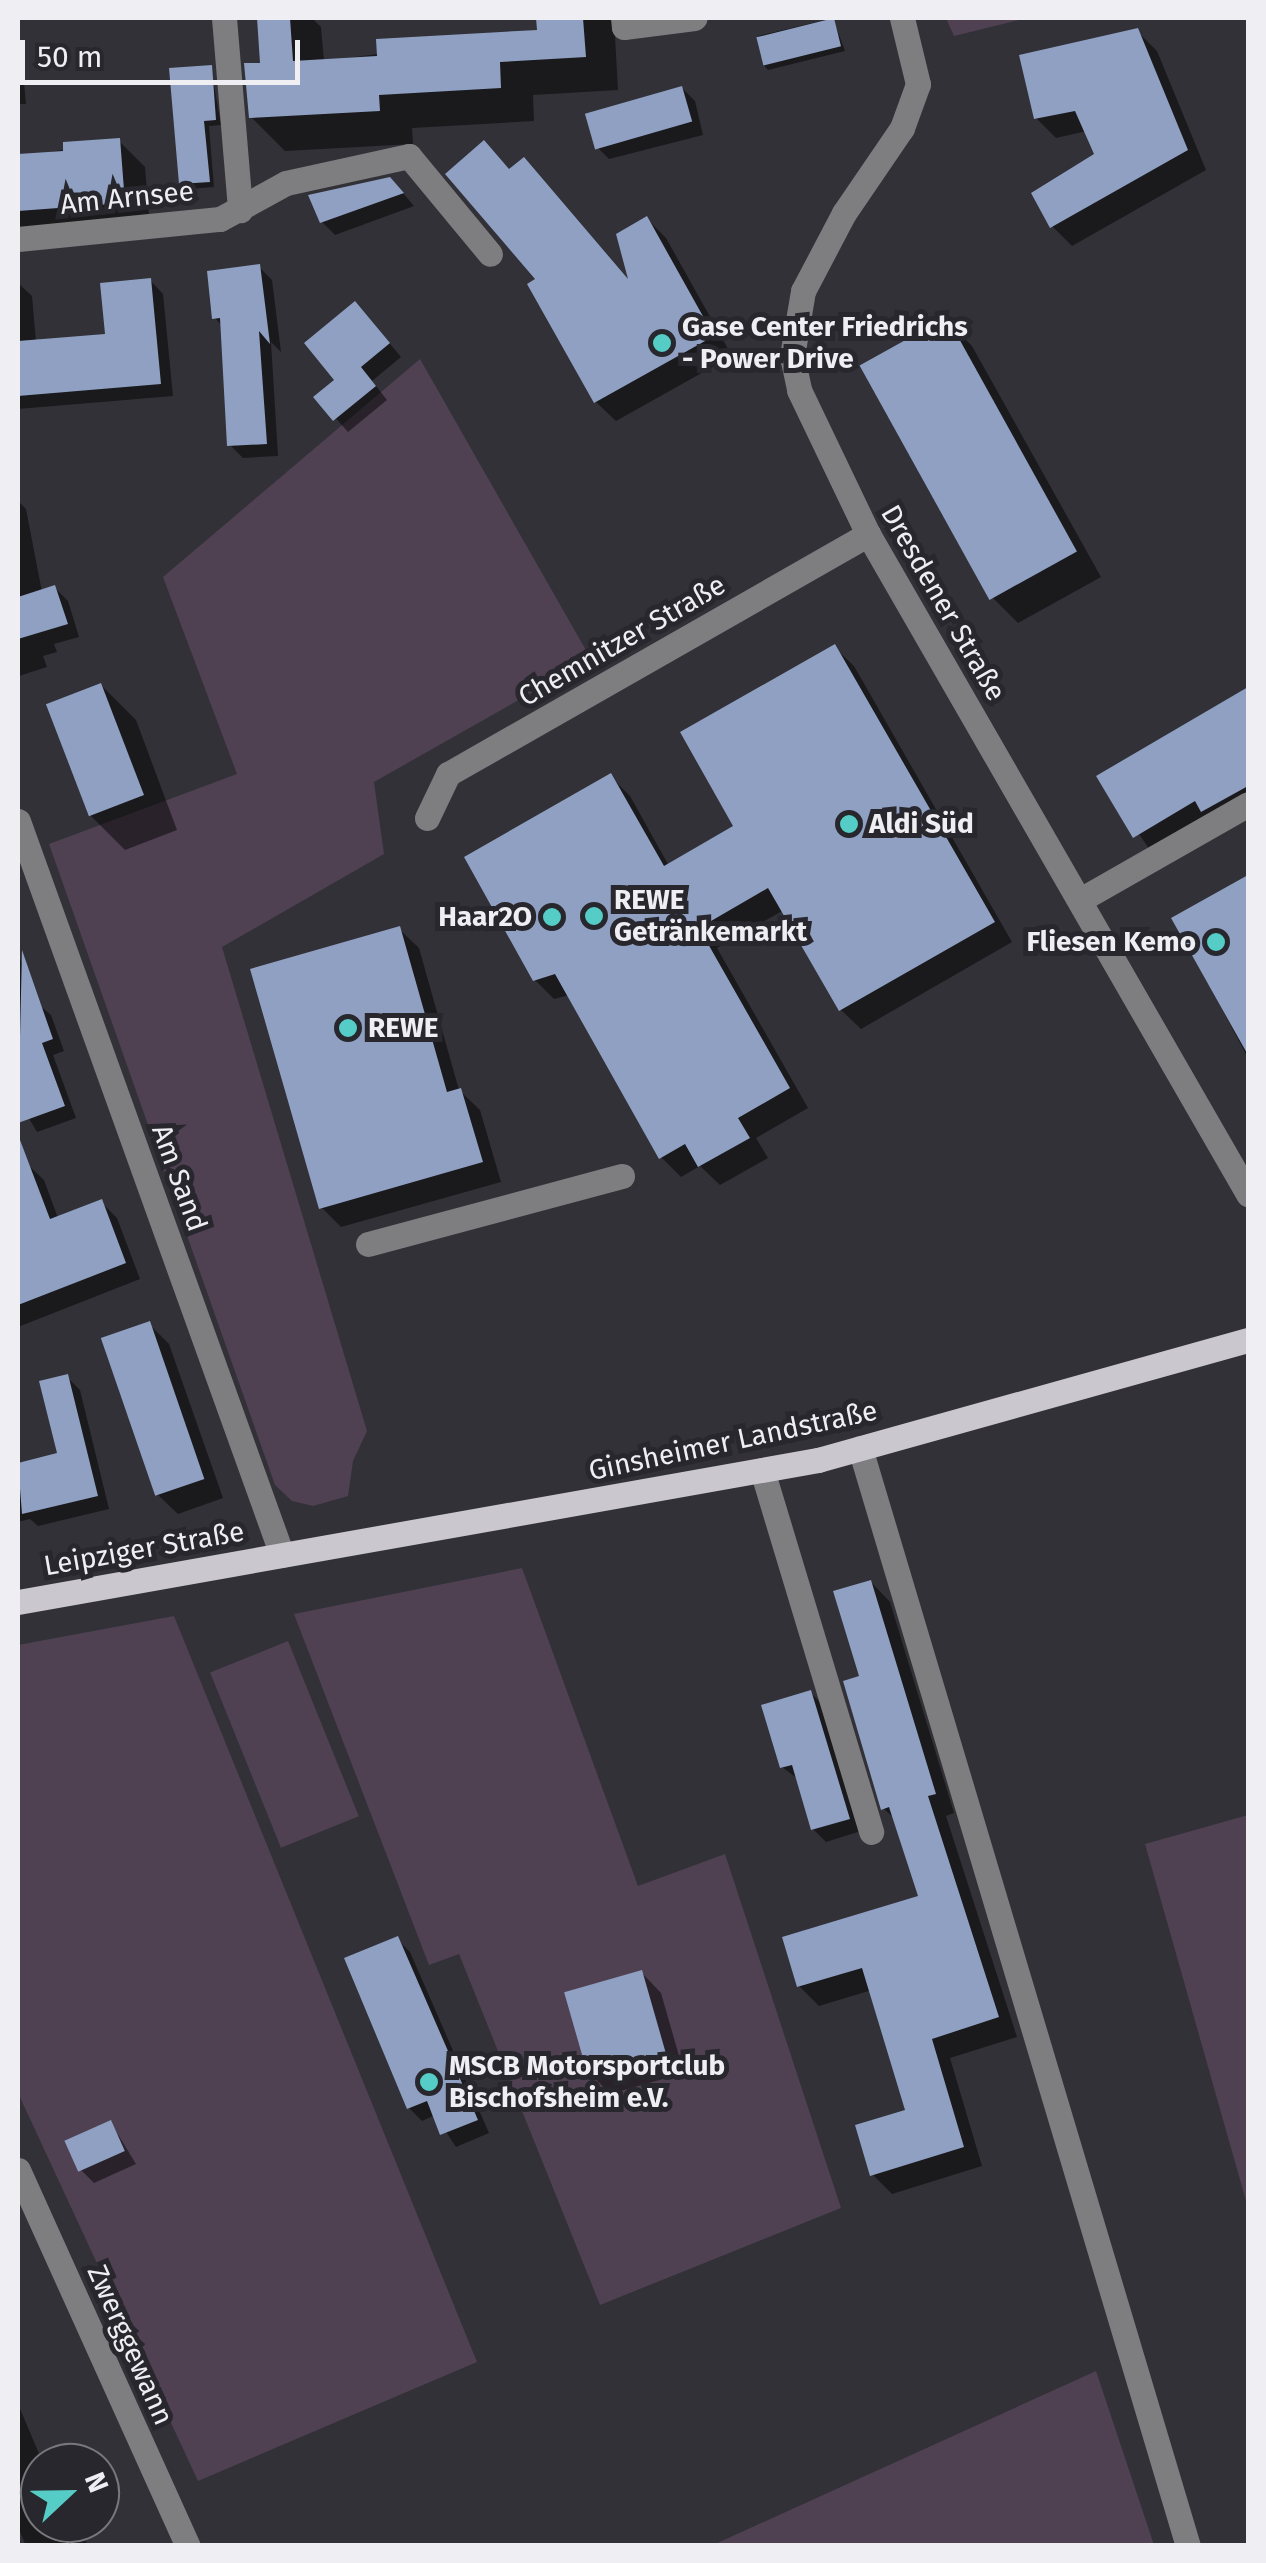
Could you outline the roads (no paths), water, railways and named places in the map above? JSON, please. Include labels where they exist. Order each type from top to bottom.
[{"type":"main road","name":"Ginsheimer Landstraße","points":[[282,1555],[762,1470],[860,1448],[1248,1340]]},
{"type":"main road","name":"Leipziger Straße","points":[[18,1602],[282,1555]]},
{"type":"street","points":[[224,18],[240,210]]},
{"type":"street","points":[[623,18],[624,27],[694,18]]},
{"type":"street","name":"Dresdener Straße","points":[[902,18],[918,70],[912,106],[803,290],[793,342],[799,390],[817,439],[868,534],[1248,1194]]},
{"type":"street","name":"Am Arnsee","points":[[18,239],[220,219],[286,183],[408,156],[490,254]]},
{"type":"street","name":"Chemnitzer Straße","points":[[427,818],[448,774],[868,534]]},
{"type":"street","points":[[1080,900],[1248,804]]},
{"type":"street","name":"Am Sand","points":[[18,822],[282,1555]]},
{"type":"street","points":[[368,1244],[622,1176]]},
{"type":"street","points":[[860,1448],[1188,2546]]},
{"type":"street","points":[[762,1470],[871,1832]]},
{"type":"street","name":"Zwerggewann","points":[[18,2170],[188,2546]]},
{"type":"place","name":"Gase Center Friedrichs - Power Drive","points":[[662,343]]},
{"type":"place","name":"Aldi Süd","points":[[849,824]]},
{"type":"place","name":"REWE Getränkemarkt","points":[[594,916]]},
{"type":"place","name":"Haar2O","points":[[552,917]]},
{"type":"place","name":"Fliesen Kemo","points":[[1216,942]]},
{"type":"place","name":"REWE","points":[[348,1028]]},
{"type":"place","name":"MSCB Motorsportclub Bischofsheim e.V.","points":[[429,2082]]}]
